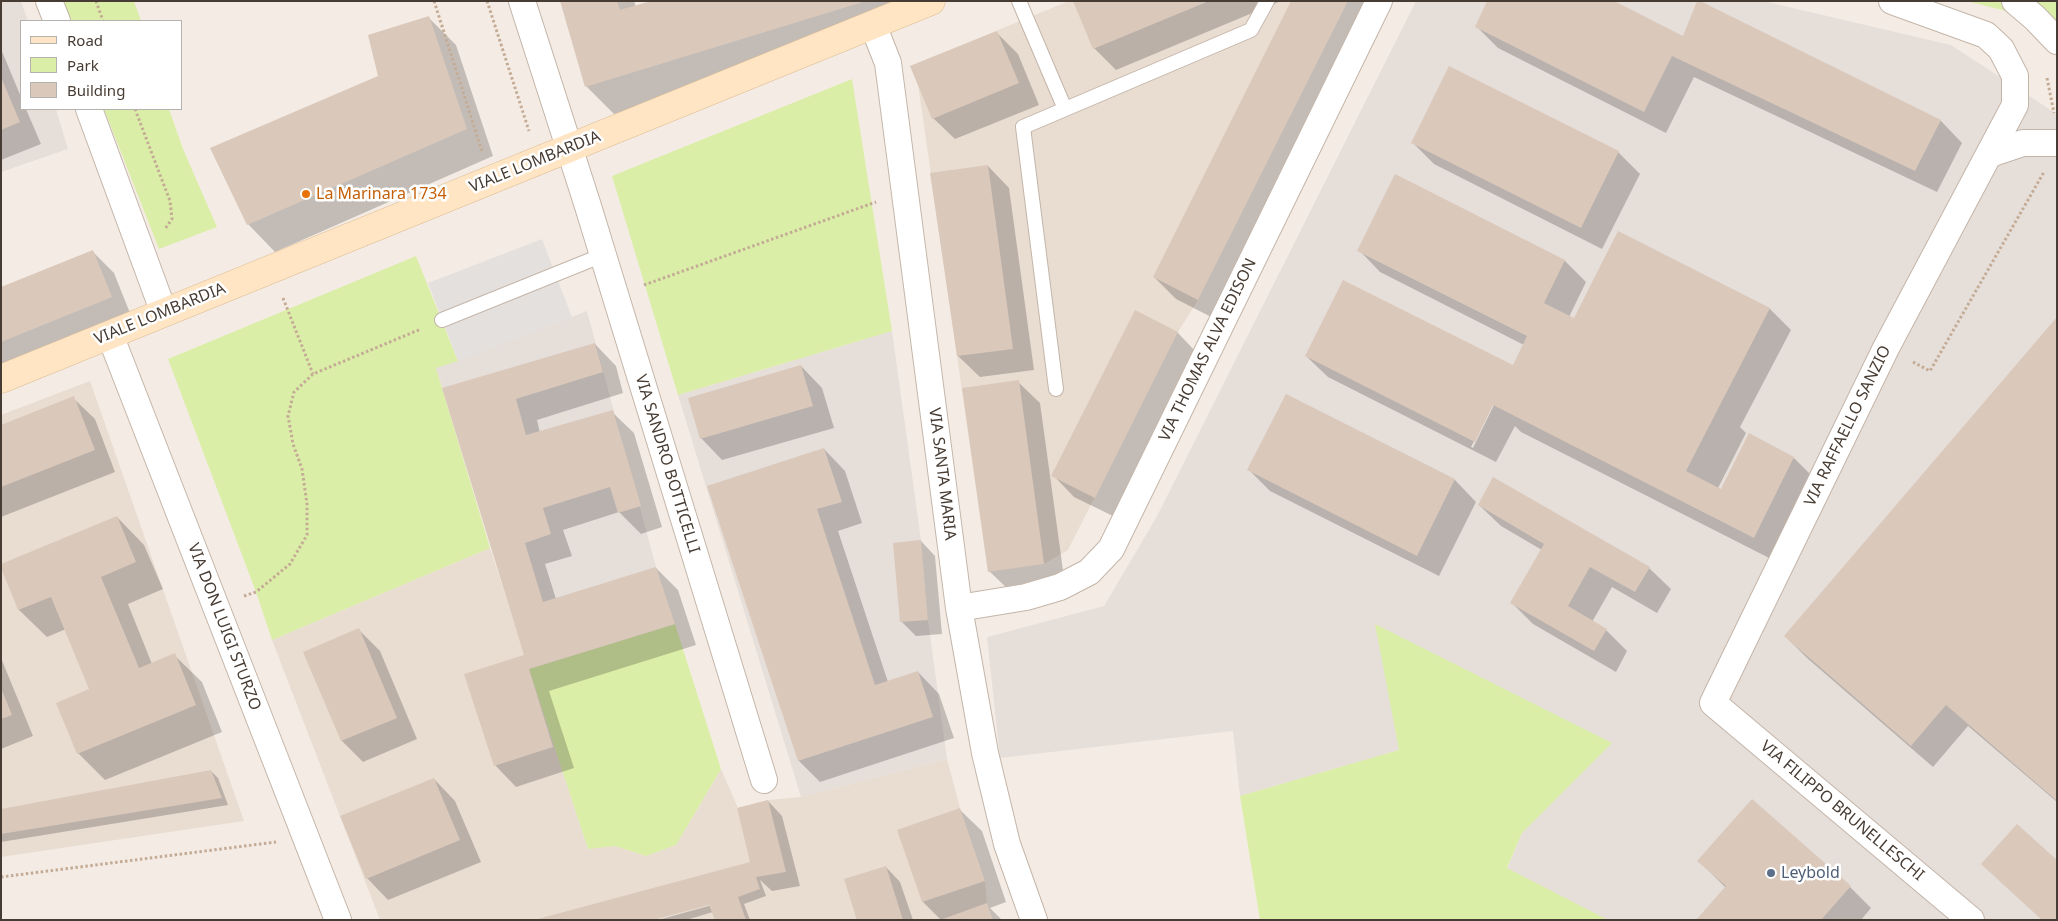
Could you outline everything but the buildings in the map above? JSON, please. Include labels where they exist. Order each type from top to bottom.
[{"type":"street","points":[[49,1],[56,20]]},
{"type":"street","name":"VIA SANDRO BOTTICELLI","points":[[522,1],[603,255],[764,780]]},
{"type":"street","name":"VIALE LOMBARDIA","points":[[1,379],[931,1]]},
{"type":"street","name":"VIA THOMAS ALVA EDISON","points":[[959,608],[1026,597],[1060,587],[1089,572],[1111,549],[1378,1]]},
{"type":"street","name":"VIA RAFFAELLO SANZIO","points":[[1713,703],[1886,348],[2015,105],[2015,76],[2001,49],[1986,34],[1892,1]]},
{"type":"street","points":[[2015,1],[2036,18],[2057,41]]},
{"type":"street","name":"VIA SANTA MARIA","points":[[873,25],[888,62],[959,608],[995,797],[1008,844],[1034,920]]},
{"type":"street","points":[[89,110],[164,313]]},
{"type":"street","points":[[1990,154],[2023,143],[2052,155]]},
{"type":"street","name":"VIA DON LUIGI STURZO","points":[[110,335],[338,920]]},
{"type":"street","name":"VIA FILIPPO BRUNELLESCHI","points":[[1713,703],[1970,920]]},
{"type":"lane","points":[[1018,1],[1065,109]]},
{"type":"lane","points":[[1056,389],[1023,127],[1251,30],[1267,1]]},
{"type":"lane","points":[[442,320],[603,255]]},
{"type":"path","points":[[96,1],[103,20]]},
{"type":"path","points":[[434,1],[491,180]]},
{"type":"path","points":[[487,1],[538,161]]},
{"type":"path","points":[[135,110],[170,201],[172,219],[144,259]]},
{"type":"path","points":[[1886,348],[1930,371],[2052,155]]},
{"type":"path","points":[[615,296],[905,191]]},
{"type":"path","points":[[271,269],[313,374]]},
{"type":"path","points":[[216,605],[256,592],[290,564],[307,535],[307,504],[302,468],[288,416],[294,392],[313,374],[442,320]]},
{"type":"path","points":[[1,877],[306,838]]},
{"type":"shaded area","points":[[1,1],[21,1],[28,20],[20,20],[20,110],[56,110],[68,149],[1,172]]},
{"type":"shaded area","points":[[1069,1],[1348,1],[1198,300],[1178,332],[1068,550],[1044,564],[988,572],[918,84],[910,66]]},
{"type":"shaded area","points":[[1416,1],[1763,1],[1951,45],[2057,114],[2057,920],[1608,920],[1507,869],[1522,833],[1611,743],[1376,625],[1399,750],[1240,796],[1233,731],[1000,758],[987,637],[1104,606],[1156,518]]},
{"type":"shaded area","points":[[542,239],[572,317],[458,361],[428,283]]},
{"type":"shaded area","points":[[587,311],[656,567],[675,624],[529,669],[436,368]]},
{"type":"shaded area","points":[[892,331],[921,540],[928,620],[947,759],[801,797],[678,395]]},
{"type":"shaded area","points":[[90,381],[244,821],[1,857],[1,415]]},
{"type":"shaded area","points":[[490,548],[588,849],[615,846],[646,856],[676,845],[721,769],[738,808],[768,800],[801,797],[947,759],[960,808],[985,881],[987,903],[993,920],[380,920],[272,640]]},
{"type":"green space","points":[[62,1],[134,1],[141,20],[70,20]]},
{"type":"green space","points":[[1966,1],[2057,1],[2057,41],[2035,18]]},
{"type":"green space","points":[[852,79],[892,331],[678,395],[612,176]]},
{"type":"green space","points":[[104,110],[169,110],[183,149],[217,227],[159,249]]},
{"type":"green space","points":[[416,256],[458,361],[436,368],[490,548],[272,640],[256,592],[168,359]]},
{"type":"green space","points":[[675,624],[721,769],[676,845],[646,856],[615,846],[588,849],[529,669]]},
{"type":"green space","points":[[1375,624],[1612,743],[1522,833],[1507,868],[1608,920],[1260,920],[1240,796],[1399,750]]},
{"type":"place","name":"La Marinara 1734","points":[[306,194]]},
{"type":"place","name":"Leybold","points":[[1771,873]]}]
